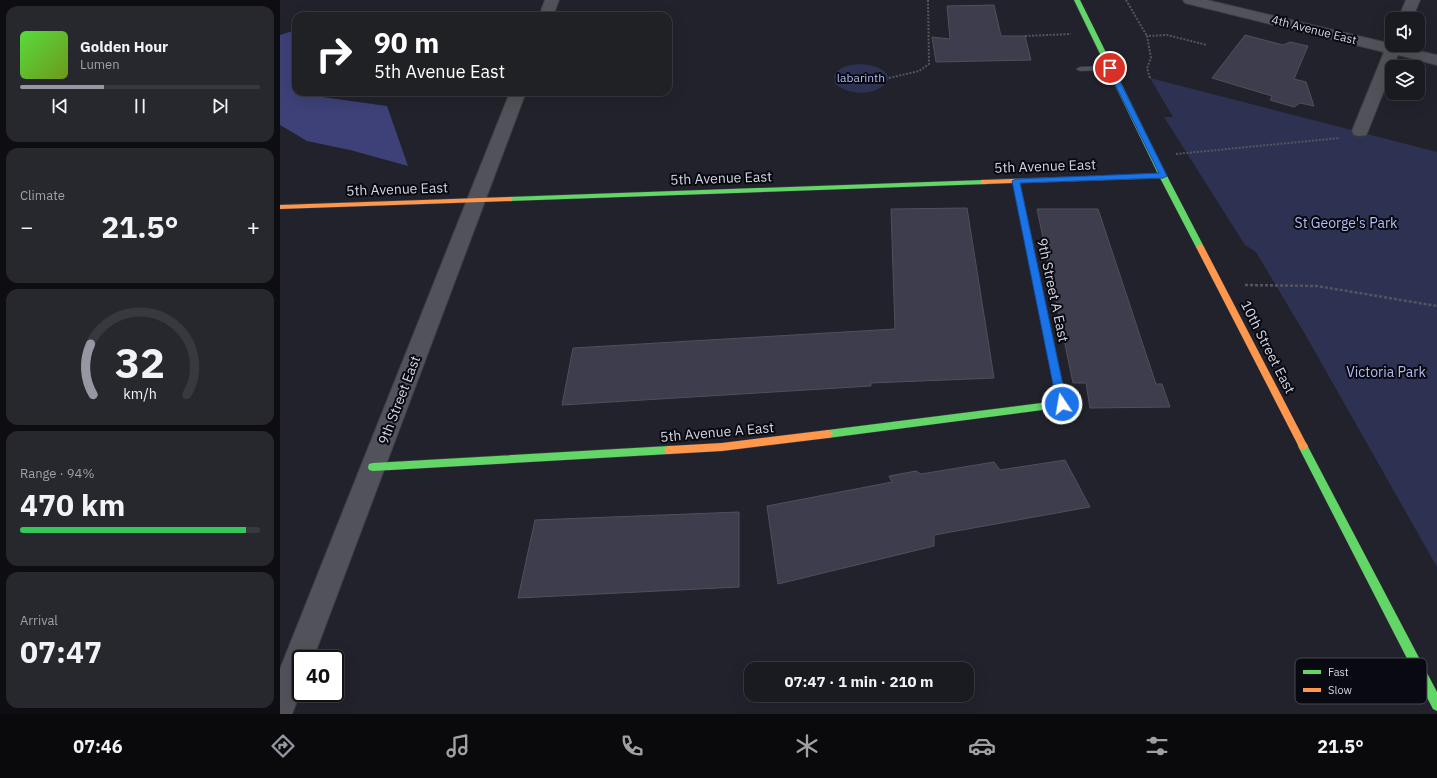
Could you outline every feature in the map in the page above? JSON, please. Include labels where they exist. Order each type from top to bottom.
[{"type":"street","points":[[548,12],[552,0]]},
{"type":"street","name":"10th Street East","points":[[1077,0],[1163,176],[1413,658]]},
{"type":"street","name":"4th Avenue East","points":[[1190,0],[1385,45]]},
{"type":"street","points":[[1408,12],[1413,0]]},
{"type":"street","points":[[1360,131],[1392,52]]},
{"type":"street","name":"4th Avenue East","points":[[1411,52],[1437,60]]},
{"type":"street","name":"9th Street East","points":[[280,707],[516,96]]},
{"type":"street","name":"5th Avenue East","points":[[280,207],[1163,176]]},
{"type":"street","name":"9th Street A East","points":[[1016,181],[1062,404]]},
{"type":"street","name":"5th Avenue A East","points":[[373,467],[722,447],[773,442],[1062,404]]},
{"type":"street","name":"10th Street East","points":[[1427,685],[1437,704]]},
{"type":"lane","points":[[1080,69],[1110,68]]},
{"type":"path","points":[[889,78],[919,71],[929,64],[928,0]]},
{"type":"path","points":[[1126,0],[1147,36],[1151,58],[1147,68],[1150,78]]},
{"type":"path","points":[[1025,36],[1093,33]]},
{"type":"path","points":[[1147,36],[1168,35],[1207,45]]},
{"type":"path","points":[[1154,155],[1174,155],[1354,137],[1360,131]]},
{"type":"path","points":[[1220,284],[1317,286],[1437,306]]},
{"type":"green space","name":"labarinth","points":[[860,64],[881,69],[889,78],[879,89],[864,93],[849,91],[835,84],[834,75],[836,72],[842,68]]},
{"type":"green space","name":"St George's Park","points":[[1150,78],[1437,152],[1437,567],[1305,334],[1256,252],[1245,245],[1164,117],[1173,117]]},
{"type":"shaded area","points":[[292,31],[292,96],[323,96],[322,97],[387,106],[408,166],[350,150],[307,141],[280,125],[280,35]]},
{"type":"building","points":[[994,5],[1001,36],[1025,36],[1031,60],[936,62],[932,37],[950,39],[947,6]]},
{"type":"building","points":[[1245,35],[1283,45],[1290,42],[1308,46],[1294,79],[1306,82],[1314,106],[1300,103],[1294,107],[1270,100],[1272,96],[1212,78]]},
{"type":"building","points":[[967,208],[994,378],[871,383],[871,386],[562,405],[573,348],[895,329],[891,209]]},
{"type":"building","points":[[1037,209],[1098,209],[1156,384],[1162,384],[1170,407],[1090,408],[1086,383],[1073,383]]},
{"type":"building","points":[[1065,460],[1090,507],[934,535],[934,546],[778,584],[767,506],[892,482],[889,476],[916,471],[921,474],[994,462],[1000,470]]},
{"type":"building","points":[[739,512],[739,587],[518,598],[535,520]]},
{"type":"traffic: fast","points":[[1077,0],[1163,176],[1200,247]]},
{"type":"traffic: fast","points":[[509,199],[984,182]]},
{"type":"traffic: fast","points":[[828,434],[1062,404],[1043,310]]},
{"type":"traffic: fast","points":[[1303,446],[1413,658]]},
{"type":"traffic: fast","points":[[373,467],[669,450]]},
{"type":"traffic: fast","points":[[1427,686],[1437,705]]},
{"type":"traffic: slow","points":[[984,182],[1163,176]]},
{"type":"traffic: slow","points":[[1016,181],[1043,310]]},
{"type":"traffic: slow","points":[[280,207],[509,199]]},
{"type":"traffic: slow","points":[[1200,247],[1303,446]]},
{"type":"traffic: slow","points":[[669,450],[722,447],[828,434]]},
{"type":"route","points":[[1062,404],[1016,181],[1163,176],[1110,68]]},
{"type":"park label","name":"Victoria Park","points":[[1386,372]]}]
